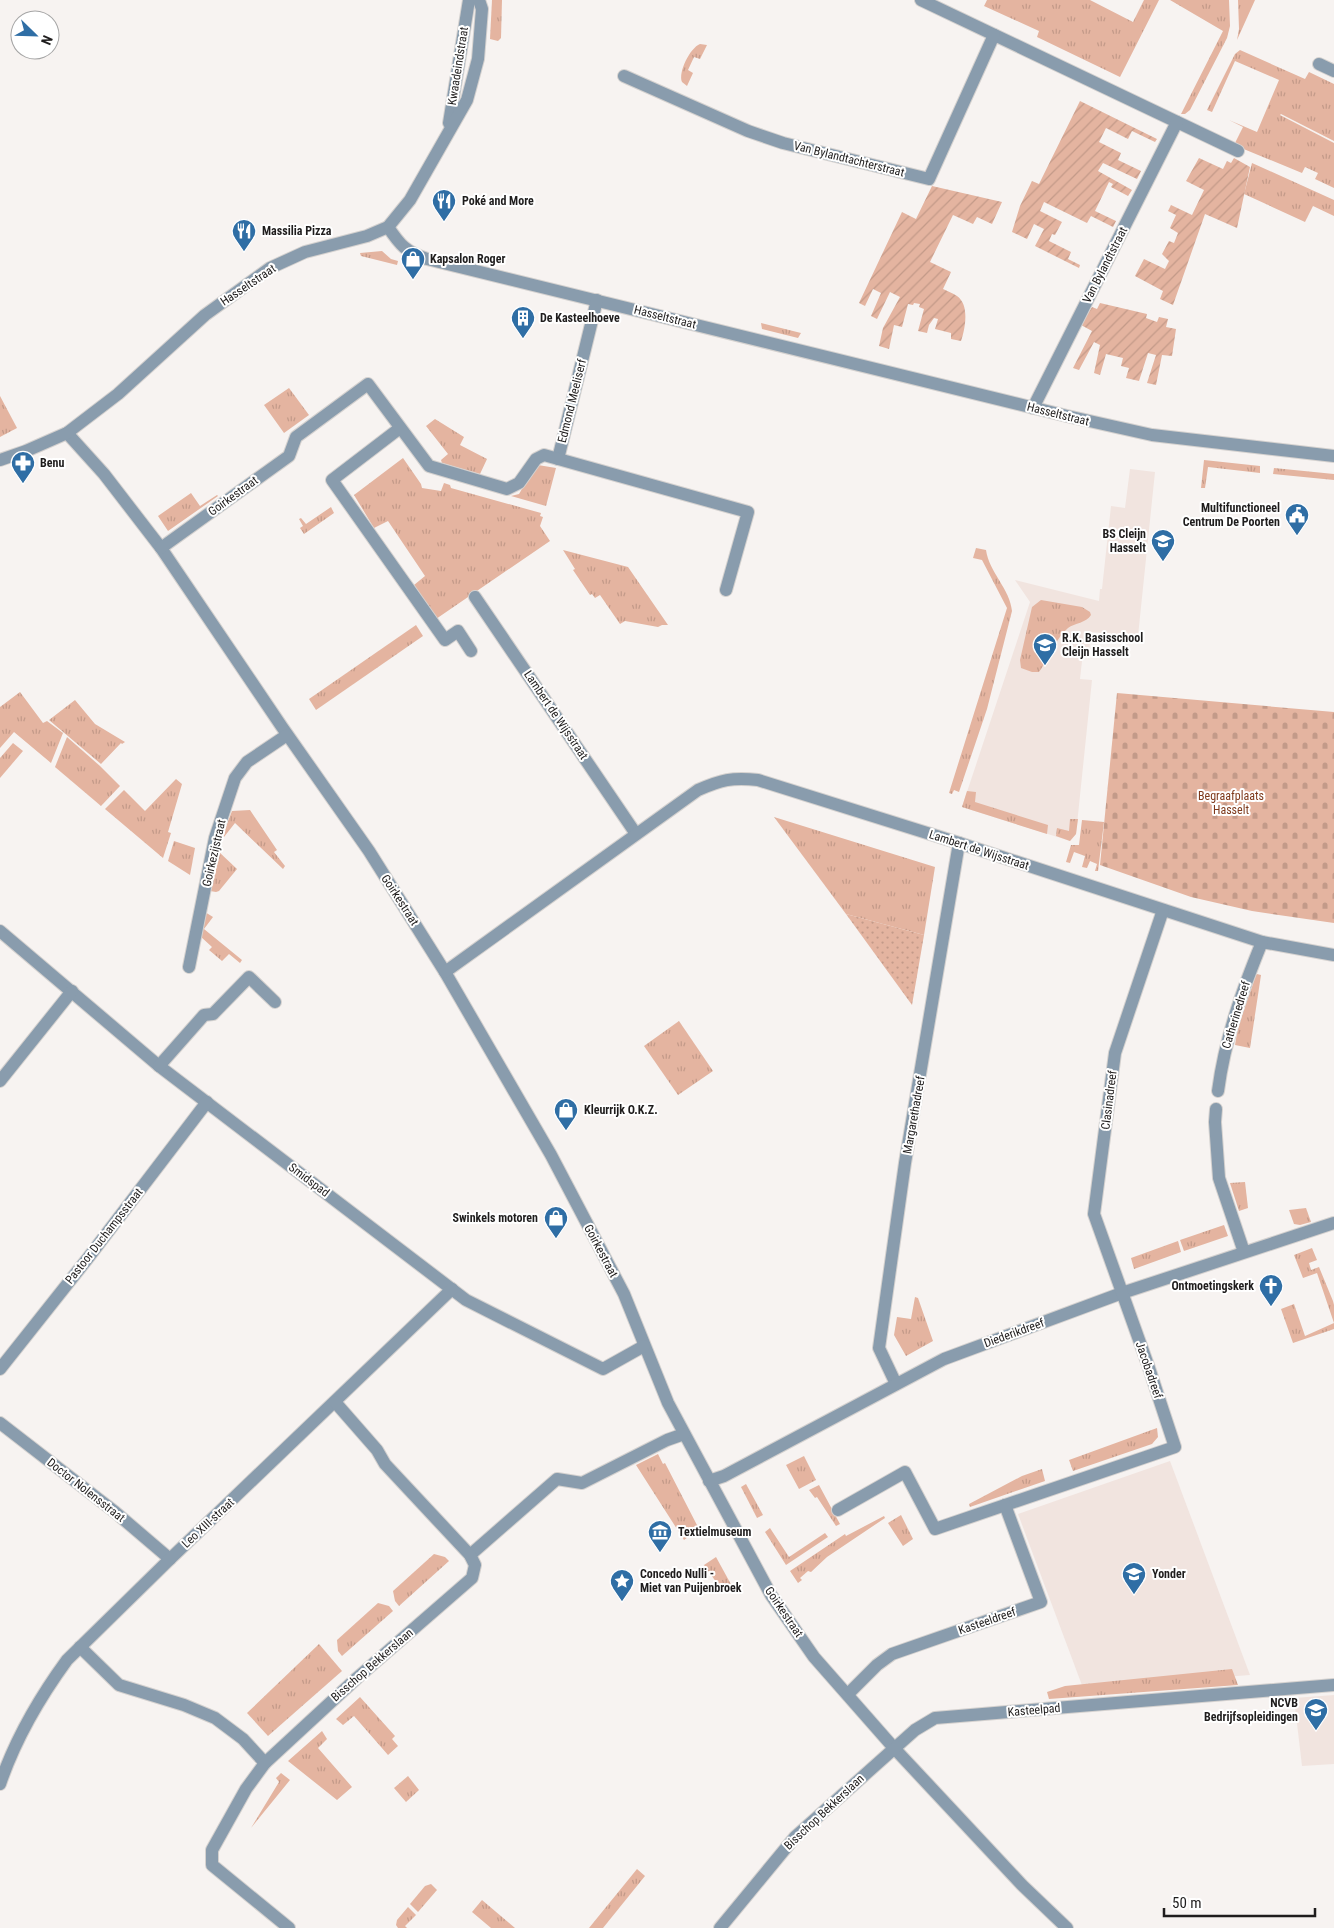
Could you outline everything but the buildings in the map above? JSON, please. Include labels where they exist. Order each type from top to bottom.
[{"type":"street","name":"Kwaadeindstraat","points":[[447,132],[469,0]]},
{"type":"street","name":"Kwaadeindstraat","points":[[388,227],[410,200],[466,100],[478,59],[482,9],[479,0]]},
{"type":"street","points":[[921,0],[1238,151]]},
{"type":"street","name":"Van Bylandtachterstraat","points":[[624,76],[748,131],[783,143],[929,179],[994,35]]},
{"type":"street","points":[[1319,64],[1334,71]]},
{"type":"street","name":"Van Bylandtstraat","points":[[1033,408],[1177,122]]},
{"type":"street","name":"Hasseltstraat","points":[[0,460],[67,433],[118,394],[205,315],[270,268],[305,252],[367,236],[388,227],[401,245],[413,254],[427,260],[1033,408],[1152,435],[1334,456]]},
{"type":"street","name":"Edmond Meeliserf","points":[[296,437],[368,384],[428,466],[507,489],[519,483],[536,459],[544,455],[558,459],[597,300]]},
{"type":"street","points":[[400,428],[332,480],[445,640],[458,631],[471,651]]},
{"type":"street","name":"Goirkestraat","points":[[67,433],[104,474],[161,548],[368,851],[445,972],[555,1164],[624,1294],[668,1403],[771,1595],[814,1657],[894,1748],[1022,1885],[1067,1928]]},
{"type":"street","name":"Goirkestraat","points":[[161,548],[289,456],[296,437]]},
{"type":"street","points":[[558,459],[748,512],[726,590]]},
{"type":"street","name":"Lambert de Wijsstraat","points":[[475,597],[636,834]]},
{"type":"street","name":"Goirkezijstraat","points":[[189,967],[215,838],[235,778],[247,762],[287,735]]},
{"type":"street","name":"Lambert de Wijsstraat","points":[[445,972],[698,790],[722,780],[744,778],[758,780],[959,843],[1262,942],[1334,955]]},
{"type":"street","name":"Margarethadreef","points":[[896,1384],[879,1348],[906,1163],[959,843]]},
{"type":"street","name":"Clasinadreef","points":[[1122,1293],[1094,1214],[1114,1053],[1162,910]]},
{"type":"street","name":"Smidspad","points":[[0,931],[159,1066],[466,1300],[603,1369],[644,1346]]},
{"type":"street","name":"Catherinedreef","points":[[1218,1091],[1222,1060],[1240,997],[1262,942]]},
{"type":"street","points":[[159,1066],[204,1015],[213,1014],[249,977],[275,1002]]},
{"type":"street","points":[[0,1082],[72,991]]},
{"type":"street","name":"Pastoor Duchampsstraat","points":[[0,1370],[207,1102]]},
{"type":"street","points":[[1216,1109],[1215,1122],[1219,1178],[1244,1252]]},
{"type":"street","name":"Diederikdreef","points":[[709,1481],[724,1476],[944,1359],[1122,1293],[1334,1223]]},
{"type":"street","name":"Leo XIII-straat","points":[[0,1784],[4,1762],[55,1677],[80,1647],[170,1558],[452,1289]]},
{"type":"street","name":"Jacobadreef","points":[[1006,1505],[1175,1448],[1122,1293]]},
{"type":"street","points":[[335,1402],[377,1450],[386,1464],[470,1555],[557,1479],[582,1483],[667,1440],[684,1434]]},
{"type":"street","name":"Doctor Nolensstraat","points":[[0,1422],[115,1512],[170,1558]]},
{"type":"street","points":[[838,1510],[905,1472],[935,1529],[1006,1505]]},
{"type":"street","name":"Kasteeldreef","points":[[848,1694],[877,1665],[892,1654],[1041,1602],[1006,1505]]},
{"type":"street","name":"Bisschop Bekkerslaan","points":[[289,1928],[212,1865],[212,1850],[246,1789],[264,1763],[357,1678],[472,1578],[475,1565],[470,1555]]},
{"type":"street","points":[[80,1647],[120,1685],[176,1702],[215,1718],[243,1739],[264,1763]]},
{"type":"street","name":"Kasteelpad","points":[[894,1748],[915,1730],[935,1718],[1334,1685]]},
{"type":"street","name":"Bisschop Bekkerslaan","points":[[720,1928],[795,1837],[894,1748]]},
{"type":"shaded area","name":"R.K. Basisschool Cleijn Hasselt","points":[[1130,469],[1155,472],[1138,636],[1091,632],[1089,653],[1083,652],[1080,679],[1092,680],[1076,834],[1070,841],[962,807],[1030,602],[1015,580],[1099,601],[1111,506],[1125,508]]},
{"type":"shaded area","name":"Yonder","points":[[1170,1461],[1250,1675],[1083,1688],[1018,1514]]},
{"type":"shaded area","name":"NCVB Bedrijfsopleidingen","points":[[1334,1695],[1334,1764],[1302,1766],[1294,1698]]},
{"type":"green space","points":[[492,0],[502,0],[501,38],[498,41],[490,39]]},
{"type":"green space","points":[[987,0],[1090,0],[1133,22],[1144,0],[1159,0],[1120,77],[1037,37],[1039,31],[984,6]]},
{"type":"green space","points":[[1170,0],[1229,0],[1230,26],[1227,38],[1190,110],[1185,114],[1181,114],[1223,31]]},
{"type":"green space","points":[[1238,0],[1255,0],[1237,40],[1239,29]]},
{"type":"green space","points":[[700,44],[707,45],[700,59],[694,57],[688,70],[693,73],[687,86],[682,82],[681,78],[683,67],[692,50]]},
{"type":"green space","points":[[1240,50],[1305,79],[1309,72],[1334,84],[1334,141],[1280,115],[1334,143],[1334,188],[1315,179],[1318,173],[1305,167],[1302,173],[1234,145],[1243,127],[1229,120],[1257,132],[1279,80],[1235,61],[1212,112],[1207,110],[1235,54]]},
{"type":"green space","points":[[1080,101],[1157,139],[1155,142],[1132,131],[1128,139],[1106,128],[1099,142],[1121,153],[1118,160],[1141,171],[1137,179],[1103,163],[1098,171],[1132,190],[1128,196],[1111,187],[1113,184],[1109,182],[1095,211],[1116,221],[1113,227],[1091,216],[1087,223],[1044,202],[1040,211],[1062,222],[1055,235],[1052,234],[1049,241],[1071,252],[1068,259],[1080,265],[1079,268],[1035,246],[1044,229],[1034,224],[1027,239],[1012,232],[1020,206],[1032,181],[1039,184]]},
{"type":"green space","points":[[1199,158],[1223,169],[1227,161],[1231,163],[1234,158],[1250,167],[1237,228],[1205,214],[1173,305],[1160,299],[1163,291],[1135,276],[1144,259],[1165,269],[1169,261],[1162,254],[1169,241],[1174,243],[1178,233],[1170,228],[1176,215],[1168,211],[1171,205],[1192,215],[1204,190],[1186,181]]},
{"type":"green space","points":[[1252,163],[1334,200],[1334,216],[1313,206],[1305,222],[1244,194]]},
{"type":"green space","points":[[932,186],[1002,202],[992,224],[977,217],[973,224],[953,215],[930,262],[951,272],[943,289],[957,296],[964,305],[965,324],[961,341],[951,339],[951,333],[935,329],[938,319],[934,318],[929,325],[927,333],[918,331],[924,309],[919,307],[920,304],[914,303],[913,305],[908,304],[902,327],[894,325],[889,349],[879,346],[883,328],[900,297],[890,292],[877,319],[871,316],[881,293],[873,289],[865,306],[859,303],[902,212],[916,219]]},
{"type":"green space","points":[[382,251],[391,259],[398,261],[397,265],[361,256],[360,253]]},
{"type":"green space","points":[[1100,303],[1147,314],[1146,318],[1157,322],[1159,317],[1168,319],[1166,327],[1176,329],[1172,356],[1162,355],[1156,385],[1147,383],[1156,355],[1148,353],[1139,381],[1126,378],[1129,368],[1121,366],[1123,358],[1106,354],[1100,375],[1094,373],[1100,345],[1094,342],[1079,370],[1073,368],[1092,331],[1081,325],[1092,307],[1097,309]]},
{"type":"green space","points":[[761,323],[801,333],[798,338],[762,329]]},
{"type":"green space","points":[[289,388],[309,415],[284,433],[264,405]]},
{"type":"green space","points":[[0,396],[17,428],[0,437]]},
{"type":"green space","points":[[435,419],[464,437],[460,445],[487,459],[480,474],[442,463],[441,460],[448,454],[426,426]]},
{"type":"green space","points":[[403,458],[422,488],[441,491],[444,483],[450,485],[451,488],[541,513],[540,516],[543,517],[540,526],[550,541],[436,619],[414,585],[425,576],[388,521],[374,528],[354,495]]},
{"type":"green space","points":[[1204,460],[1260,466],[1260,473],[1208,467],[1205,488],[1201,488]]},
{"type":"green space","points":[[538,465],[556,468],[546,506],[511,496],[519,494]]},
{"type":"green space","points":[[1274,468],[1334,474],[1334,480],[1273,474]]},
{"type":"green space","points":[[191,493],[200,506],[218,496],[168,531],[158,516]]},
{"type":"green space","points":[[331,507],[334,513],[304,534],[300,528],[303,526],[299,519],[301,518],[306,524]]},
{"type":"green space","points":[[976,548],[986,550],[991,566],[1008,595],[1012,611],[987,709],[959,792],[954,790],[952,794],[949,793],[1007,608],[982,560],[973,558]]},
{"type":"green space","points":[[563,550],[628,567],[668,625],[658,627],[625,621],[620,624],[600,595],[595,598],[592,594],[590,595],[573,570],[575,569]]},
{"type":"green space","points":[[1041,600],[1082,607],[1090,612],[1091,615],[1086,620],[1068,628],[1059,638],[1039,672],[1032,672],[1021,668],[1020,660],[1032,607]]},
{"type":"green space","points":[[416,625],[423,636],[316,710],[309,699]]},
{"type":"green space","points":[[20,692],[43,723],[47,721],[63,733],[51,763],[14,732],[0,748],[0,707]]},
{"type":"green space","name":"Begraafplaats Hasselt","points":[[1117,693],[1334,712],[1334,923],[1252,911],[1191,897],[1100,865]]},
{"type":"green space","points":[[75,700],[95,724],[125,742],[121,743],[101,764],[49,720]]},
{"type":"green space","points":[[67,737],[120,786],[101,806],[55,767]]},
{"type":"green space","points":[[13,743],[23,751],[0,778],[0,758]]},
{"type":"green space","points":[[176,779],[182,784],[168,832],[171,833],[163,858],[105,809],[124,790],[145,811]]},
{"type":"green space","points":[[967,791],[976,792],[975,802],[1048,825],[1047,834],[962,807]]},
{"type":"green space","points":[[250,810],[277,850],[274,852],[285,866],[283,869],[235,823],[222,837],[232,811]]},
{"type":"green space","points":[[774,817],[935,867],[924,935],[846,914]]},
{"type":"green space","points":[[1070,819],[1078,819],[1076,834],[1070,841],[1056,836],[1057,828],[1069,831]]},
{"type":"green space","points":[[1082,820],[1104,822],[1098,871],[1095,871],[1097,864],[1090,861],[1087,868],[1082,867],[1085,856],[1074,852],[1070,863],[1066,862],[1071,845],[1079,845]]},
{"type":"green space","points":[[174,841],[195,848],[190,875],[168,861]]},
{"type":"green space","points":[[218,851],[237,869],[219,891],[216,892],[210,891]]},
{"type":"green space","points":[[205,912],[213,917],[204,929],[242,960],[240,963],[229,954],[222,961],[209,950],[212,947],[200,936]]},
{"type":"green space","points":[[846,914],[924,935],[912,1005]]},
{"type":"green space","points":[[1257,974],[1261,975],[1250,1048],[1235,1045],[1238,1027]]},
{"type":"green space","points":[[679,1021],[713,1071],[678,1095],[644,1046]]},
{"type":"green space","points":[[1245,1182],[1248,1208],[1239,1211],[1230,1183]]},
{"type":"green space","points":[[1306,1208],[1311,1222],[1300,1225],[1294,1224],[1289,1210]]},
{"type":"green space","points":[[1224,1225],[1228,1236],[1184,1251],[1180,1240]]},
{"type":"green space","points":[[1178,1241],[1181,1252],[1134,1269],[1131,1258]]},
{"type":"green space","points":[[1312,1248],[1317,1260],[1309,1263],[1311,1270],[1319,1267],[1333,1301],[1334,1323],[1317,1273],[1303,1278],[1294,1255]]},
{"type":"green space","points":[[915,1297],[918,1298],[933,1341],[906,1356],[894,1335],[897,1317],[911,1319]]},
{"type":"green space","points":[[1294,1304],[1305,1336],[1334,1323],[1334,1329],[1293,1343],[1281,1309]]},
{"type":"green space","points":[[1157,1428],[1158,1437],[1152,1444],[1073,1471],[1069,1460]]},
{"type":"green space","points":[[658,1454],[663,1464],[665,1463],[699,1529],[684,1540],[636,1465]]},
{"type":"green space","points":[[804,1456],[816,1480],[799,1489],[786,1465]]},
{"type":"green space","points":[[1042,1469],[1045,1481],[970,1507],[969,1504],[1022,1476]]},
{"type":"green space","points":[[746,1484],[763,1515],[757,1518],[741,1487]]},
{"type":"green space","points":[[819,1485],[840,1524],[836,1526],[817,1497],[815,1498],[809,1490]]},
{"type":"green space","points":[[901,1515],[913,1539],[903,1546],[888,1523]]},
{"type":"green space","points":[[884,1516],[885,1518],[827,1557],[811,1572],[808,1571],[800,1578],[802,1580],[798,1583],[790,1571],[845,1534],[846,1536]]},
{"type":"green space","points":[[770,1528],[789,1557],[825,1533],[828,1537],[786,1565],[765,1532]]},
{"type":"green space","points":[[434,1554],[445,1557],[449,1561],[399,1606],[395,1601],[393,1591]]},
{"type":"green space","points":[[716,1557],[733,1588],[724,1593],[704,1565]]},
{"type":"green space","points":[[378,1603],[389,1606],[393,1611],[342,1656],[338,1651],[337,1640]]},
{"type":"green space","points":[[319,1644],[342,1671],[268,1736],[247,1713]]},
{"type":"green space","points":[[1232,1669],[1238,1685],[1049,1699],[1047,1692],[1065,1686]]},
{"type":"green space","points":[[360,1697],[395,1736],[392,1739],[398,1746],[388,1755],[354,1716],[343,1725],[336,1719]]},
{"type":"green space","points":[[322,1731],[327,1739],[318,1748],[352,1787],[337,1800],[288,1761]]},
{"type":"green space","points":[[281,1773],[290,1780],[251,1828],[279,1782],[276,1778]]},
{"type":"green space","points":[[408,1776],[419,1790],[406,1802],[394,1788]]},
{"type":"green space","points":[[637,1869],[645,1876],[603,1928],[589,1928]]},
{"type":"green space","points":[[431,1884],[437,1890],[418,1912],[410,1904],[425,1886]]},
{"type":"green space","points":[[482,1900],[515,1928],[491,1928],[472,1912]]},
{"type":"green space","points":[[408,1907],[416,1915],[405,1926],[407,1928],[398,1928],[396,1925],[397,1920]]},
{"type":"place","name":"Poké and More","points":[[444,222]]},
{"type":"place","name":"Massilia Pizza","points":[[244,252]]},
{"type":"place","name":"Kapsalon Roger","points":[[413,280]]},
{"type":"place","name":"De Kasteelhoeve","points":[[523,339]]},
{"type":"place","name":"Benu","points":[[23,484]]},
{"type":"place","name":"Multifunctioneel Centrum De Poorten","points":[[1297,536]]},
{"type":"place","name":"BS Cleijn Hasselt","points":[[1163,562]]},
{"type":"place","name":"R.K. Basisschool Cleijn Hasselt","points":[[1045,666]]},
{"type":"place","name":"Kleurrijk O.K.Z.","points":[[566,1131]]},
{"type":"place","name":"Swinkels motoren","points":[[556,1239]]},
{"type":"place","name":"Ontmoetingskerk","points":[[1271,1307]]},
{"type":"place","name":"Textielmuseum","points":[[660,1553]]},
{"type":"place","name":"Yonder","points":[[1134,1595]]},
{"type":"place","name":"Concedo Nulli - Miet van Puijenbroek","points":[[622,1602]]},
{"type":"place","name":"NCVB Bedrijfsopleidingen","points":[[1316,1731]]}]
